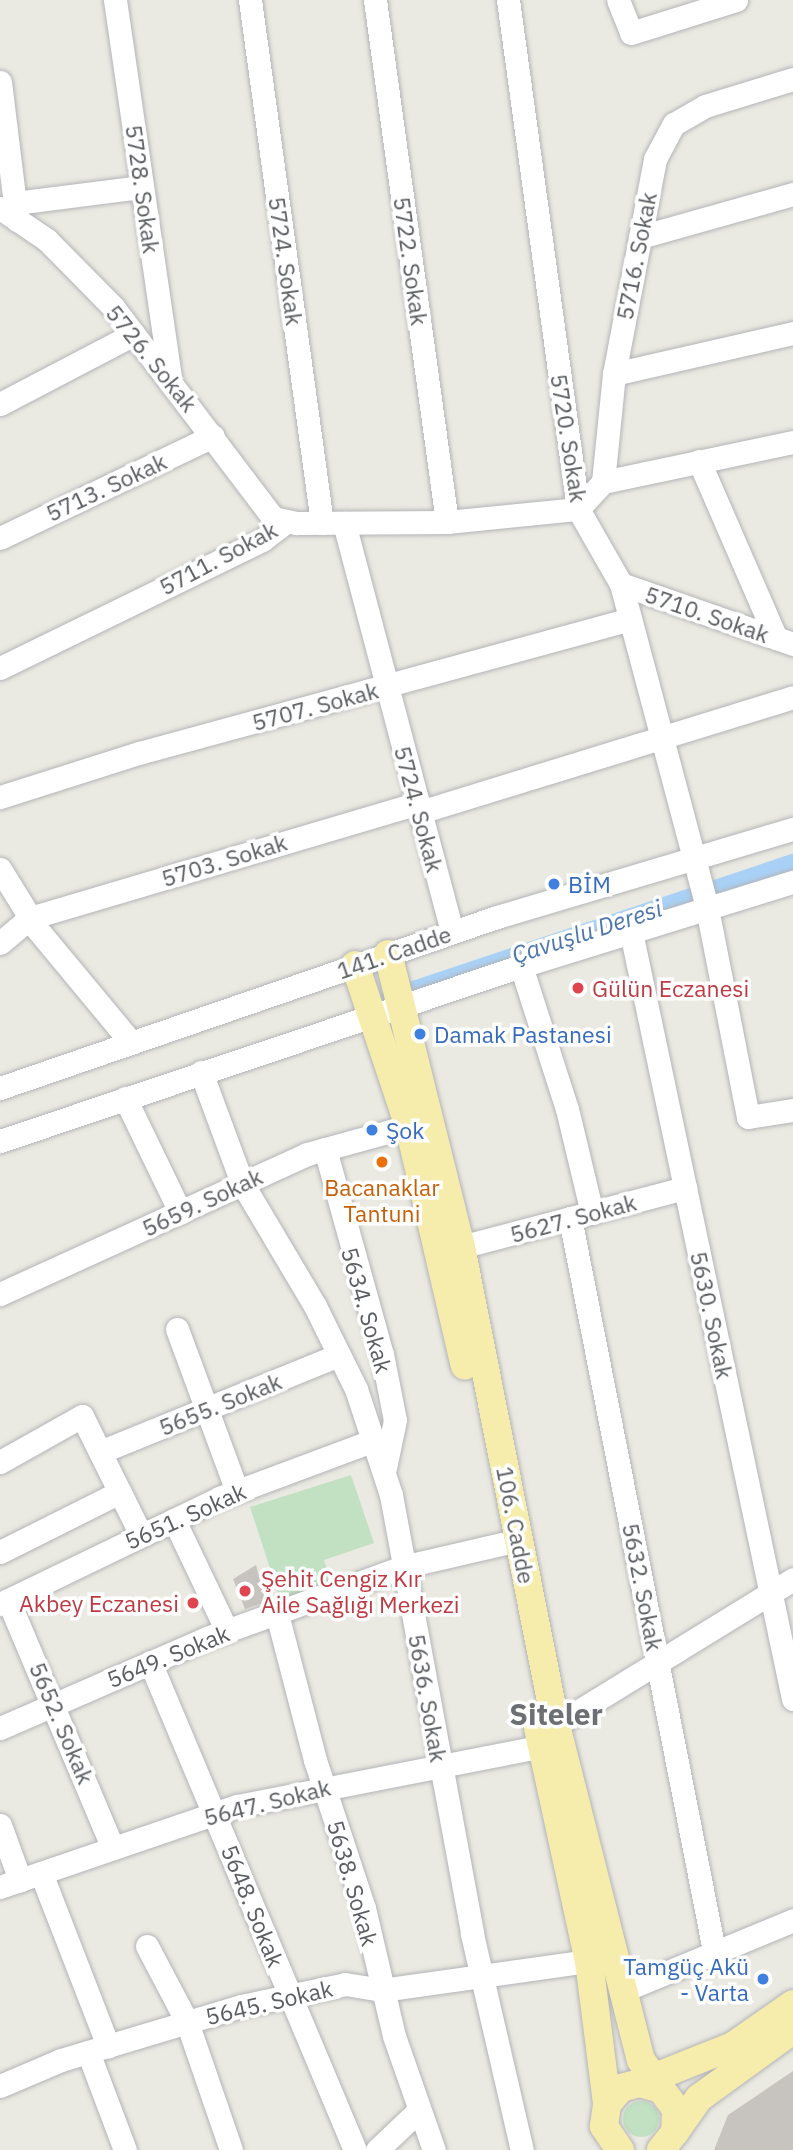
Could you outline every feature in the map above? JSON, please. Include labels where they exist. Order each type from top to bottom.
[{"type":"main road","name":"106. Cadde","points":[[391,962],[404,1004],[461,1247],[589,1961],[607,2104],[604,2126],[617,2149]]},
{"type":"main road","name":"106. Cadde","points":[[358,972],[375,1014],[409,1126],[501,1544],[549,1735],[641,2060],[652,2084],[676,2109],[668,2144]]},
{"type":"main road","points":[[607,2104],[621,2088],[652,2084],[733,2046],[793,2004]]},
{"type":"main road","points":[[668,2144],[699,2098],[793,2030]]},
{"type":"street","name":"5728. Sokak","points":[[115,0],[170,378]]},
{"type":"street","name":"5724. Sokak","points":[[250,0],[333,523],[386,687],[452,932]]},
{"type":"street","name":"5722. Sokak","points":[[375,0],[447,522]]},
{"type":"street","name":"5720. Sokak","points":[[508,0],[578,509],[621,584],[707,907],[748,1117],[793,1110]]},
{"type":"street","points":[[618,0],[631,33],[736,0]]},
{"type":"street","name":"5716. Sokak","points":[[603,482],[614,374],[654,159],[674,124],[705,106],[793,79]]},
{"type":"street","points":[[0,82],[11,210],[142,187]]},
{"type":"street","points":[[640,237],[793,194]]},
{"type":"street","name":"5726. Sokak","points":[[11,210],[47,240],[134,334],[274,518],[287,521]]},
{"type":"street","points":[[614,374],[793,333]]},
{"type":"street","points":[[0,404],[134,334]]},
{"type":"street","name":"5713. Sokak","points":[[0,538],[213,436]]},
{"type":"street","points":[[578,509],[603,482],[793,442]]},
{"type":"street","points":[[699,461],[785,641]]},
{"type":"street","name":"5711. Sokak","points":[[0,668],[262,540],[287,521],[447,522],[578,509]]},
{"type":"street","name":"5710. Sokak","points":[[621,584],[785,641]]},
{"type":"street","name":"5707. Sokak","points":[[0,797],[139,752],[630,619]]},
{"type":"street","name":"5703. Sokak","points":[[30,918],[662,741],[793,697]]},
{"type":"street","name":"141. Cadde","points":[[0,1088],[129,1040],[391,962],[452,932],[793,829]]},
{"type":"street","points":[[0,869],[30,918],[129,1040]]},
{"type":"street","points":[[0,1141],[404,1004],[793,882]]},
{"type":"street","points":[[0,943],[30,918]]},
{"type":"street","name":"5630. Sokak","points":[[631,932],[793,1699]]},
{"type":"street","name":"5632. Sokak","points":[[521,966],[567,1109],[581,1216],[658,1666],[715,1956]]},
{"type":"street","name":"5636. Sokak","points":[[201,1072],[242,1183],[339,1355],[374,1440],[384,1472],[406,1566],[440,1765],[481,1978],[522,2150]]},
{"type":"street","points":[[125,1098],[180,1212]]},
{"type":"street","name":"5659. Sokak","points":[[0,1294],[242,1183],[325,1149],[409,1126]]},
{"type":"street","name":"5634. Sokak","points":[[325,1149],[382,1354],[395,1420],[384,1472]]},
{"type":"street","name":"5627. Sokak","points":[[461,1247],[685,1188]]},
{"type":"street","points":[[177,1329],[237,1491]]},
{"type":"street","name":"5655. Sokak","points":[[100,1452],[339,1355]]},
{"type":"street","points":[[0,1462],[82,1416],[141,1535]]},
{"type":"street","name":"5651. Sokak","points":[[4,1602],[237,1491],[374,1440]]},
{"type":"street","points":[[0,1552],[120,1492]]},
{"type":"street","points":[[174,1520],[227,1631]]},
{"type":"street","name":"5649. Sokak","points":[[0,1728],[227,1631],[406,1566],[501,1544]]},
{"type":"street","name":"5647. Sokak","points":[[20,1880],[215,1813],[323,1786],[440,1765],[549,1735],[793,1579]]},
{"type":"street","name":"5652. Sokak","points":[[4,1602],[55,1703],[113,1848]]},
{"type":"street","name":"5638. Sokak","points":[[277,1614],[323,1786],[363,1908],[382,1990],[417,2112],[434,2150]]},
{"type":"street","name":"5648. Sokak","points":[[150,1662],[355,2150]]},
{"type":"street","points":[[0,1825],[20,1880],[99,2049],[125,2150]]},
{"type":"street","points":[[622,1991],[715,1956],[793,1920]]},
{"type":"street","points":[[147,1946],[187,2022],[231,2150]]},
{"type":"street","name":"5645. Sokak","points":[[0,2086],[99,2049],[187,2022],[345,1984],[382,1990],[589,1961]]},
{"type":"street","points":[[377,2150],[417,2112]]},
{"type":"green space","points":[[351,1475],[374,1543],[324,1560],[332,1585],[281,1602],[250,1507]]},
{"type":"green space","points":[[641,2101],[654,2106],[659,2119],[654,2132],[641,2137],[628,2132],[623,2119],[628,2106]]},
{"type":"building","name":"Şehit Cengiz Kır Aile Sağlığı Merkezi","points":[[256,1565],[266,1602],[245,1609],[233,1579]]},
{"type":"building","points":[[793,2071],[793,2150],[714,2150],[728,2115]]},
{"type":"waterway","name":"Çavuşlu Deresi","points":[[389,998],[793,863]]},
{"type":"place","name":"BİM","points":[[554,884]]},
{"type":"place","name":"Gülün Eczanesi","points":[[578,988]]},
{"type":"place","name":"Damak Pastanesi","points":[[420,1034]]},
{"type":"place","name":"Şok","points":[[372,1130]]},
{"type":"place","name":"Bacanaklar Tantuni","points":[[382,1162]]},
{"type":"place","name":"Şehit Cengiz Kır Aile Sağlığı Merkezi","points":[[245,1591]]},
{"type":"place","name":"Akbey Eczanesi","points":[[193,1603]]},
{"type":"place","name":"Tamgüç Akü - Varta","points":[[763,1979]]},
{"type":"district","name":"Siteler","points":[[556,1714]]}]
